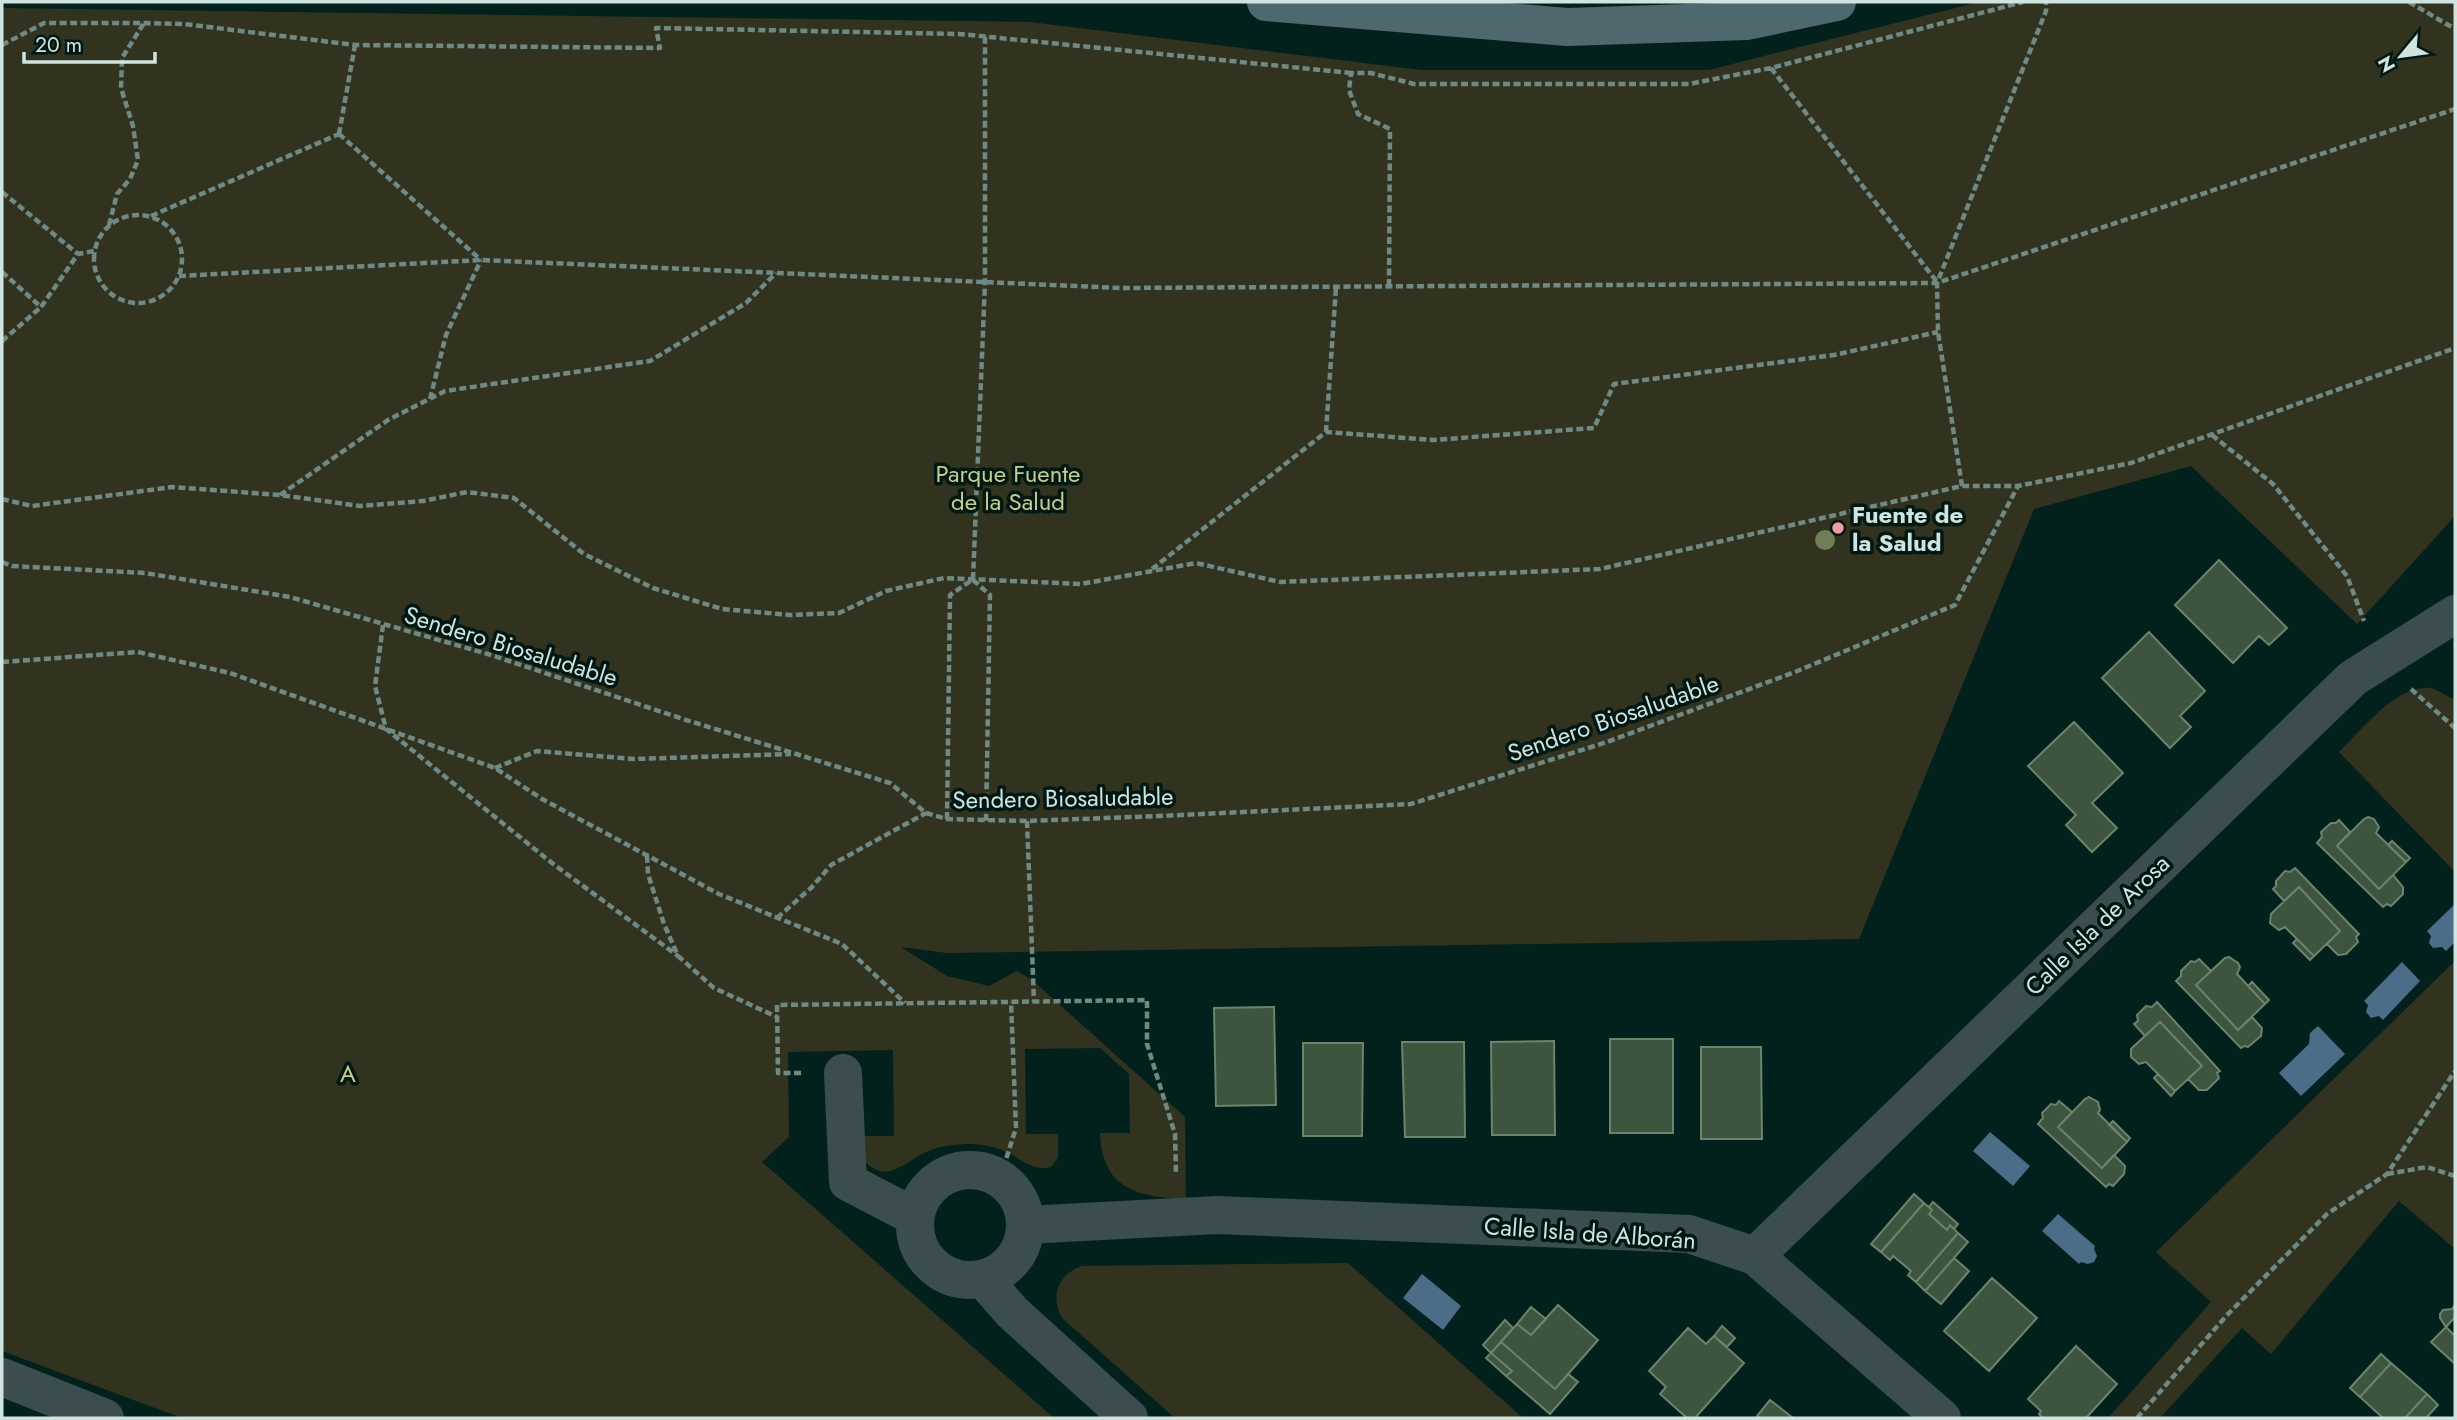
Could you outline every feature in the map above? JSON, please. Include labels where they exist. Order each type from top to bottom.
[{"type":"main road","points":[[1266,2],[1567,27],[1747,21],[1838,2]]},
{"type":"street","name":"Calle Isla de Arosa","points":[[1755,1256],[2353,678],[2455,614]]},
{"type":"street","points":[[843,1073],[848,1182],[915,1217]]},
{"type":"street","points":[[964,1170],[983,1171],[1000,1178],[1014,1191],[1023,1207],[1026,1225],[1022,1244],[1013,1259],[1000,1272],[982,1279],[965,1280],[947,1276],[933,1266],[921,1252],[915,1235],[915,1217],[921,1199],[932,1185],[947,1174],[964,1170]]},
{"type":"street","name":"Calle Isla de Alborán","points":[[1026,1225],[1217,1215],[1689,1234],[1755,1256],[1942,1418]]},
{"type":"street","points":[[982,1279],[1012,1312],[1129,1418]]},
{"type":"street","points":[[2,1377],[105,1418]]},
{"type":"path","points":[[1962,486],[1938,332],[1937,283],[2046,11],[2046,2]]},
{"type":"path","points":[[2409,2],[2455,29]]},
{"type":"path","points":[[2,45],[20,33],[44,23],[184,24],[355,45],[660,48],[656,28],[985,36],[1371,73]]},
{"type":"path","points":[[108,226],[117,194],[130,178],[138,160],[133,127],[121,88],[122,58],[144,23]]},
{"type":"path","points":[[985,36],[985,282],[973,579],[990,595],[986,821]]},
{"type":"path","points":[[340,134],[355,45]]},
{"type":"path","points":[[1771,68],[1937,283]]},
{"type":"path","points":[[1350,73],[1349,90],[1358,114],[1390,128],[1389,286]]},
{"type":"path","points":[[179,276],[481,260],[1121,288],[1937,283],[2455,109]]},
{"type":"path","points":[[151,216],[340,134]]},
{"type":"path","points":[[340,134],[481,260]]},
{"type":"path","points":[[2,192],[78,254]]},
{"type":"path","points":[[136,214],[151,216],[164,223],[175,234],[181,247],[183,262],[171,289],[160,298],[146,303],[132,303],[107,291],[94,267],[94,251],[99,237],[108,226],[121,218],[136,214]]},
{"type":"path","points":[[2,341],[41,307],[78,254],[94,251]]},
{"type":"path","points":[[430,399],[446,335],[481,260]]},
{"type":"path","points":[[2,272],[41,307]]},
{"type":"path","points":[[279,495],[388,420],[445,391],[650,361],[746,303],[777,272]]},
{"type":"path","points":[[1326,432],[1336,287]]},
{"type":"path","points":[[1151,570],[1326,432],[1433,440],[1594,428],[1614,384],[1834,355],[1938,332]]},
{"type":"path","points":[[2,499],[32,506],[172,487],[279,495],[360,506],[423,501],[467,492],[514,498],[584,554],[653,589],[722,609],[790,615],[839,613],[886,592],[944,578],[1081,584],[1196,564],[1280,582],[1600,569],[1962,486],[2018,486],[2131,463],[2455,348]]},
{"type":"path","points":[[2211,435],[2273,484],[2347,576],[2380,662],[2455,728]]},
{"type":"path","name":"Sendero Biosaludable","points":[[2,562],[12,566],[158,575],[290,597],[491,655],[683,719],[890,783],[926,813],[947,819],[1027,821],[1411,804],[1607,743],[1794,672],[1955,605],[2018,486]]},
{"type":"path","points":[[947,819],[950,595],[973,579]]},
{"type":"path","points":[[383,625],[375,686],[386,729],[552,863],[678,957],[714,988],[777,1017]]},
{"type":"path","points":[[2,662],[138,652],[230,673],[495,768],[542,799],[719,894],[842,944],[905,1003]]},
{"type":"path","points":[[495,768],[537,751],[634,759],[795,754]]},
{"type":"path","points":[[777,918],[831,866],[926,813]]},
{"type":"path","points":[[1027,821],[1034,1002]]},
{"type":"path","points":[[648,855],[648,874],[678,957]]},
{"type":"path","points":[[843,1073],[778,1073],[777,1005],[1147,1000],[1147,1044],[1175,1134],[1177,1217]]},
{"type":"path","points":[[1000,1178],[1016,1128],[1012,1002]]},
{"type":"path","points":[[2137,1418],[2228,1314],[2327,1214],[2387,1174],[2455,1071]]},
{"type":"path","points":[[2387,1174],[2427,1167],[2455,1176]]},
{"type":"green space","name":"Parque Fuente de la Salud","points":[[1979,2],[2455,2],[2455,516],[2357,624],[2191,466],[2034,509],[1859,939],[947,953],[901,947],[947,976],[989,986],[1017,971],[1032,980],[1185,1117],[1186,1199],[1153,1196],[1126,1187],[1108,1167],[1102,1152],[1100,1133],[1130,1133],[1129,1074],[1100,1048],[1025,1049],[1026,1134],[1058,1134],[1058,1158],[1051,1167],[1031,1166],[996,1148],[965,1144],[933,1149],[894,1170],[880,1171],[865,1161],[861,1136],[894,1136],[893,1050],[788,1052],[789,1137],[762,1162],[1054,1418],[182,1418],[2,1351],[2,8],[1030,22],[1422,70],[1709,70]]},
{"type":"green space","points":[[2432,688],[2455,700],[2455,872],[2339,752],[2393,701],[2405,693]]},
{"type":"green space","points":[[2455,961],[2455,1249],[2399,1201],[2271,1354],[2242,1328],[2160,1418],[2108,1418],[2211,1302],[2156,1252]]},
{"type":"green space","points":[[1348,1263],[1523,1418],[1175,1418],[1063,1319],[1057,1303],[1058,1287],[1062,1280],[1082,1266]]},
{"type":"water","points":[[2455,904],[2455,942],[2446,951],[2442,947],[2433,948],[2429,943],[2431,936],[2427,931]]},
{"type":"water","points":[[2402,962],[2420,981],[2383,1020],[2379,1016],[2371,1018],[2366,1012],[2368,1005],[2364,1001]]},
{"type":"water","points":[[2318,1026],[2345,1054],[2301,1096],[2279,1073],[2309,1044],[2310,1033]]},
{"type":"water","points":[[1990,1132],[2030,1166],[2013,1186],[1973,1151]]},
{"type":"water","points":[[2058,1214],[2095,1246],[2097,1256],[2094,1262],[2079,1264],[2042,1231]]},
{"type":"water","points":[[1422,1274],[1461,1306],[1443,1330],[1403,1298]]},
{"type":"building","points":[[2219,560],[2287,628],[2269,645],[2259,636],[2233,663],[2175,605]]},
{"type":"building","points":[[2149,632],[2205,691],[2180,716],[2191,727],[2170,748],[2102,678]]},
{"type":"building","points":[[2074,722],[2123,773],[2092,803],[2117,828],[2092,852],[2066,825],[2076,815],[2028,766]]},
{"type":"building","points":[[2368,817],[2374,819],[2379,827],[2376,833],[2406,862],[2379,889],[2337,846]]},
{"type":"building","points":[[2339,820],[2350,832],[2337,846],[2379,889],[2393,875],[2403,887],[2403,894],[2391,906],[2387,904],[2383,907],[2317,843],[2322,837],[2321,832]]},
{"type":"building","points":[[2392,841],[2410,858],[2406,862],[2388,845]]},
{"type":"building","points":[[2295,868],[2359,934],[2356,937],[2358,942],[2346,954],[2338,955],[2327,944],[2340,931],[2299,887],[2284,901],[2273,889],[2285,871],[2290,872]]},
{"type":"building","points":[[2299,887],[2340,931],[2314,956],[2285,927],[2279,930],[2270,923],[2271,914]]},
{"type":"building","points":[[2297,939],[2314,956],[2310,960],[2293,943]]},
{"type":"building","points":[[2229,957],[2240,967],[2237,974],[2265,1004],[2238,1030],[2196,985]]},
{"type":"building","points":[[2199,959],[2211,971],[2196,985],[2238,1030],[2252,1017],[2262,1028],[2261,1036],[2248,1047],[2241,1048],[2176,981],[2191,961]]},
{"type":"building","points":[[2252,982],[2269,1000],[2265,1004],[2248,986]]},
{"type":"building","points":[[2157,1002],[2220,1071],[2217,1073],[2219,1078],[2207,1090],[2199,1090],[2188,1079],[2202,1066],[2160,1022],[2145,1036],[2134,1024],[2138,1021],[2137,1015],[2146,1006],[2152,1007]]},
{"type":"building","points":[[1274,1007],[1276,1105],[1216,1106],[1214,1008]]},
{"type":"building","points":[[2160,1022],[2202,1066],[2175,1091],[2146,1062],[2139,1064],[2131,1057],[2131,1049]]},
{"type":"building","points":[[1610,1039],[1673,1039],[1673,1133],[1610,1133]]},
{"type":"building","points":[[1554,1041],[1555,1135],[1492,1135],[1491,1042]]},
{"type":"building","points":[[1402,1042],[1464,1042],[1465,1137],[1405,1137]]},
{"type":"building","points":[[1303,1043],[1363,1043],[1362,1136],[1303,1136]]},
{"type":"building","points":[[1701,1047],[1761,1047],[1762,1139],[1701,1139]]},
{"type":"building","points":[[2158,1074],[2175,1091],[2171,1096],[2154,1078]]},
{"type":"building","points":[[2089,1097],[2098,1102],[2098,1113],[2127,1142],[2102,1168],[2058,1127]]},
{"type":"building","points":[[2059,1101],[2072,1112],[2058,1127],[2102,1168],[2114,1155],[2125,1166],[2124,1174],[2113,1186],[2109,1184],[2106,1187],[2038,1124],[2043,1118],[2042,1113],[2051,1104],[2056,1105]]},
{"type":"building","points":[[2113,1121],[2130,1138],[2127,1142],[2109,1125]]},
{"type":"building","points":[[1914,1194],[1924,1203],[1881,1252],[1871,1244]]},
{"type":"building","points":[[1933,1202],[1958,1224],[1954,1229],[1950,1225],[1947,1230],[1929,1214],[1932,1210],[1929,1207]]},
{"type":"building","points":[[1924,1203],[1932,1210],[1929,1214],[1947,1230],[1950,1225],[1958,1233],[1916,1282],[1908,1275],[1911,1271],[1893,1256],[1890,1260],[1881,1252]]},
{"type":"building","points":[[1958,1233],[1968,1242],[1925,1291],[1916,1282]]},
{"type":"building","points":[[1954,1258],[1969,1271],[1941,1304],[1925,1291]]},
{"type":"building","points":[[1992,1278],[2037,1318],[1989,1371],[1944,1331]]},
{"type":"building","points":[[1558,1305],[1598,1340],[1555,1389],[1501,1342],[1517,1324],[1531,1335]]},
{"type":"building","points":[[2455,1305],[2455,1317],[2446,1327],[2440,1314]]},
{"type":"building","points":[[1531,1307],[1546,1319],[1531,1335],[1517,1324]]},
{"type":"building","points":[[1505,1320],[1513,1328],[1491,1353],[1483,1345]]},
{"type":"building","points":[[1722,1326],[1735,1338],[1727,1347],[1714,1336]]},
{"type":"building","points":[[2446,1327],[2455,1336],[2455,1364],[2431,1342]]},
{"type":"building","points":[[1688,1328],[1706,1344],[1714,1336],[1744,1363],[1695,1418],[1687,1418],[1660,1394],[1666,1387],[1649,1371]]},
{"type":"building","points":[[1501,1342],[1555,1389],[1568,1374],[1578,1382],[1550,1414],[1506,1376],[1512,1371],[1491,1353]]},
{"type":"building","points":[[2076,1346],[2117,1384],[2086,1418],[2043,1418],[2039,1414],[2041,1411],[2028,1399]]},
{"type":"building","points":[[1491,1353],[1512,1371],[1506,1376],[1486,1358]]},
{"type":"building","points":[[2381,1354],[2391,1363],[2360,1397],[2350,1388]]},
{"type":"building","points":[[2391,1363],[2427,1394],[2405,1418],[2383,1418],[2360,1397]]},
{"type":"building","points":[[2427,1394],[2438,1405],[2426,1418],[2405,1418]]},
{"type":"building","points":[[1770,1400],[1793,1418],[1757,1416]]},
{"type":"place","name":"Fuente de la Salud","points":[[1838,528]]},
{"type":"park label","name":"A","points":[[348,1073]]}]
